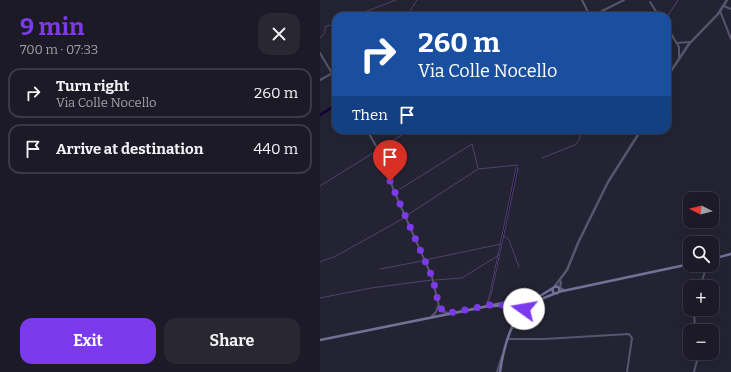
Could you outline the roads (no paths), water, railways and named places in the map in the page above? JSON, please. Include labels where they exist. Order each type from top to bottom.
[{"type":"main road","points":[[719,257],[731,254]]},
{"type":"main road","points":[[500,372],[504,353],[517,318],[524,309],[534,302],[564,290],[683,265]]},
{"type":"main road","points":[[554,287],[557,293]]},
{"type":"main road","points":[[320,340],[540,296],[554,287],[560,288],[557,293]]},
{"type":"main road","points":[[517,318],[514,303],[518,300]]},
{"type":"main road","points":[[522,300],[525,303],[524,309]]},
{"type":"main road","points":[[490,305],[508,305],[515,309],[524,309]]},
{"type":"street","points":[[582,0],[589,12]]},
{"type":"street","points":[[599,12],[624,0]]},
{"type":"street","points":[[671,70],[690,42],[720,12],[727,0]]},
{"type":"street","points":[[650,2],[656,12]]},
{"type":"street","points":[[724,6],[731,9]]},
{"type":"street","points":[[720,12],[731,39]]},
{"type":"street","points":[[671,34],[680,50],[678,59]]},
{"type":"street","points":[[677,43],[690,42]]},
{"type":"street","points":[[677,43],[684,50]]},
{"type":"street","points":[[320,53],[332,74],[320,80]]},
{"type":"street","points":[[369,134],[379,152],[394,191],[433,279],[440,315]]},
{"type":"street","points":[[564,290],[560,288],[563,278],[581,236],[608,182],[638,134]]},
{"type":"street","points":[[554,287],[563,278]]},
{"type":"street","points":[[439,306],[444,312],[449,313]]},
{"type":"street","points":[[431,317],[439,306]]},
{"type":"street","points":[[509,339],[544,339],[630,334],[632,338],[627,372]]},
{"type":"street","points":[[497,372],[504,353]]},
{"type":"street","points":[[694,372],[697,360]]},
{"type":"waterway","points":[[364,12],[396,0]]},
{"type":"waterway","points":[[410,12],[417,0]]},
{"type":"waterway","points":[[670,12],[678,0]]},
{"type":"waterway","points":[[320,38],[325,33],[325,27],[332,24]]},
{"type":"waterway","points":[[320,115],[332,108]]},
{"type":"waterway","points":[[320,186],[404,134]]},
{"type":"waterway","points":[[542,158],[575,145],[579,140],[581,134]]},
{"type":"waterway","points":[[400,189],[472,144],[478,168]]},
{"type":"waterway","points":[[406,216],[478,169],[518,165]]},
{"type":"waterway","points":[[320,262],[336,256],[404,218]]},
{"type":"waterway","points":[[503,235],[509,240],[519,267]]},
{"type":"waterway","points":[[425,260],[501,244]]},
{"type":"waterway","points":[[435,280],[462,278],[499,255]]},
{"type":"waterway","points":[[380,269],[422,261]]},
{"type":"waterway","points":[[320,298],[371,288],[432,280]]}]
